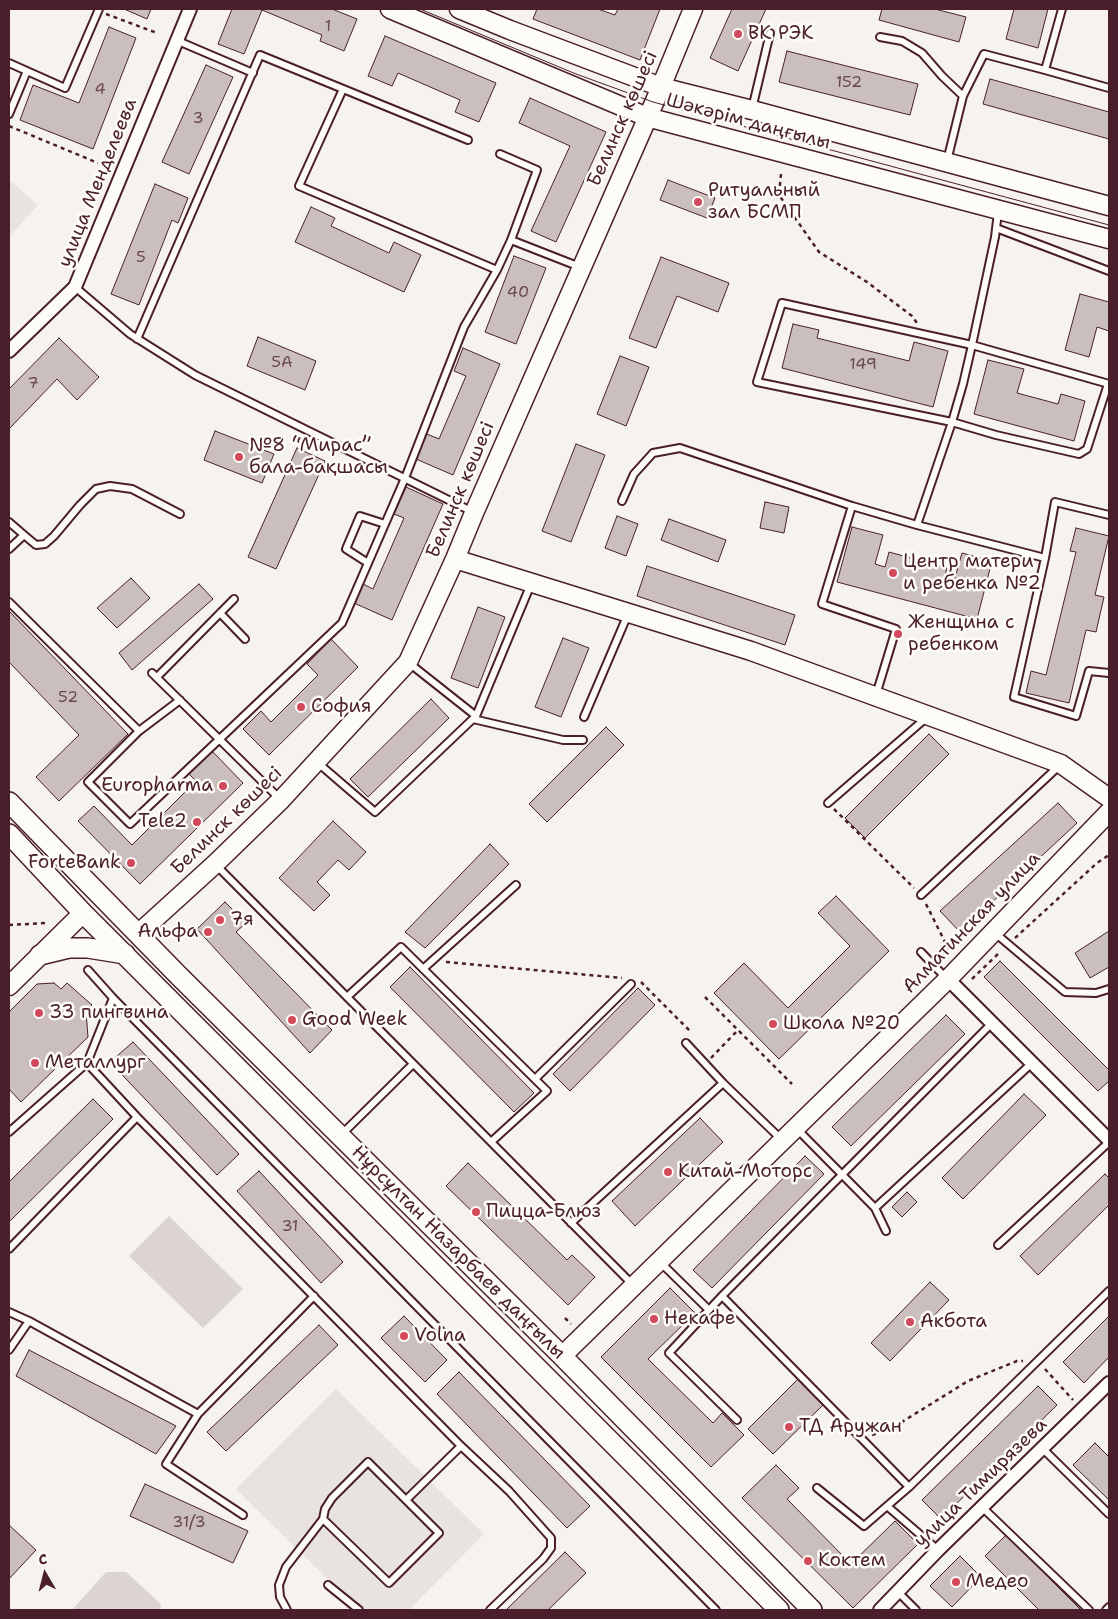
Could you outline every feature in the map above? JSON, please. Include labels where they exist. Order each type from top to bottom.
[{"type":"main road","name":"Шәкәрім даңғылы","points":[[390,9],[646,117],[1109,239]]},
{"type":"main road","name":"Шәкәрім даңғылы","points":[[459,9],[661,87],[1109,206]]},
{"type":"main road","name":"Белинск көшесі","points":[[138,934],[282,800],[408,662],[455,559],[646,117],[661,87],[693,9]]},
{"type":"main road","points":[[455,559],[752,651],[876,696],[1061,764],[1109,798]]},
{"type":"main road","name":"Нұрсұлтан Назарбаев даңғылы","points":[[9,802],[102,898],[562,1356],[812,1610]]},
{"type":"main road","name":"Алматинская улица","points":[[562,1356],[948,979],[1109,812]]},
{"type":"main road","name":"Нұрсұлтан Назарбаев даңғылы","points":[[9,834],[83,914],[779,1610]]},
{"type":"main road","points":[[9,986],[102,898]]},
{"type":"main road","points":[[40,955],[69,948],[88,948],[123,953],[138,934]]},
{"type":"main road","points":[[544,1375],[562,1356]]},
{"type":"street","name":"улица Менделеева","points":[[9,351],[75,287],[190,9]]},
{"type":"street","points":[[948,979],[1109,1141]]},
{"type":"street","name":"улица Тимирязева","points":[[880,1610],[938,1550],[1109,1384]]},
{"type":"lane","points":[[1045,70],[1062,9]]},
{"type":"lane","points":[[9,63],[66,88],[98,10]]},
{"type":"lane","points":[[752,110],[770,33]]},
{"type":"lane","points":[[880,37],[902,41],[922,53],[963,96]]},
{"type":"lane","points":[[178,40],[253,73]]},
{"type":"lane","points":[[947,163],[963,96],[984,54],[1109,88]]},
{"type":"lane","points":[[138,339],[260,55],[468,140]]},
{"type":"lane","points":[[9,114],[27,71]]},
{"type":"lane","points":[[343,89],[299,186],[497,270]]},
{"type":"lane","points":[[180,700],[139,731],[88,782],[130,824],[342,623],[405,478],[464,327],[497,270],[511,240],[537,170],[500,154]]},
{"type":"lane","points":[[917,525],[964,384],[996,228],[998,209]]},
{"type":"lane","points":[[996,228],[1109,271]]},
{"type":"lane","points":[[511,240],[581,268]]},
{"type":"lane","points":[[75,287],[138,339],[194,375],[474,513]]},
{"type":"lane","points":[[782,303],[925,334],[972,345],[1109,384],[1087,449],[1079,454],[996,436],[952,422],[757,382],[782,303]]},
{"type":"lane","points":[[622,501],[634,474],[653,453],[680,448],[852,506],[1045,558]]},
{"type":"lane","points":[[9,522],[36,545],[45,544],[96,489],[110,486],[132,489],[180,514]]},
{"type":"lane","points":[[1109,514],[1055,502],[1045,558],[1014,698],[1076,716],[1089,671],[1109,673]]},
{"type":"lane","points":[[852,506],[822,604],[896,629],[876,696]]},
{"type":"lane","points":[[368,563],[346,549],[360,516],[385,524]]},
{"type":"lane","points":[[9,549],[24,535]]},
{"type":"lane","points":[[317,762],[375,812],[474,717],[532,583]]},
{"type":"lane","points":[[234,599],[155,675],[282,800]]},
{"type":"lane","points":[[9,602],[139,731]]},
{"type":"lane","points":[[220,613],[245,638]]},
{"type":"lane","points":[[584,717],[628,613]]},
{"type":"lane","points":[[408,662],[474,717],[563,740],[583,740]]},
{"type":"lane","points":[[828,803],[929,716]]},
{"type":"lane","points":[[922,895],[1061,764]]},
{"type":"lane","points":[[215,864],[634,1286]]},
{"type":"lane","points":[[423,969],[516,885]]},
{"type":"lane","points":[[994,932],[1065,992],[1096,993],[1109,989]]},
{"type":"lane","points":[[347,997],[401,947],[547,1091],[491,1142]]},
{"type":"lane","points":[[921,952],[948,979]]},
{"type":"lane","points":[[88,970],[113,998],[716,1610]]},
{"type":"lane","points":[[535,1079],[630,982]]},
{"type":"lane","points":[[9,1132],[87,1064],[113,998]]},
{"type":"lane","points":[[737,1420],[669,1353],[722,1296],[992,1023]]},
{"type":"lane","points":[[686,1043],[723,1083],[783,1141]]},
{"type":"lane","points":[[875,1208],[1032,1063]]},
{"type":"lane","points":[[87,1064],[461,1446],[509,1491],[551,1538],[551,1548],[543,1559],[490,1610]]},
{"type":"lane","points":[[340,1136],[413,1064]]},
{"type":"lane","points":[[572,1223],[723,1083]]},
{"type":"lane","points":[[9,1248],[137,1117]]},
{"type":"lane","points":[[796,1128],[875,1208],[886,1231]]},
{"type":"lane","points":[[998,1245],[1109,1141]]},
{"type":"lane","points":[[659,1261],[709,1310]]},
{"type":"lane","points":[[817,1488],[864,1526],[909,1488],[1109,1291]]},
{"type":"lane","points":[[243,1515],[166,1464],[198,1414],[314,1296]]},
{"type":"lane","points":[[722,1296],[909,1488]]},
{"type":"lane","points":[[9,1312],[29,1321],[198,1414]]},
{"type":"lane","points":[[9,1350],[29,1321]]},
{"type":"lane","points":[[406,1500],[461,1446]]},
{"type":"lane","points":[[1043,1449],[1109,1514]]},
{"type":"lane","points":[[287,1610],[280,1597],[279,1585],[286,1567],[323,1519],[332,1498],[368,1462],[439,1534],[389,1583],[323,1519]]},
{"type":"lane","points":[[887,1506],[938,1550]]},
{"type":"lane","points":[[983,1508],[1089,1610]]},
{"type":"lane","points":[[328,1585],[359,1610]]},
{"type":"lane","points":[[898,1592],[916,1610]]},
{"type":"lane","points":[[1106,1610],[1109,1607]]},
{"type":"path","points":[[98,10],[157,33]]},
{"type":"path","points":[[9,126],[98,163]]},
{"type":"path","points":[[781,174],[779,194],[819,252],[867,282],[912,316],[925,334]]},
{"type":"path","points":[[828,803],[922,895],[950,952]]},
{"type":"path","points":[[9,925],[47,923]]},
{"type":"path","points":[[432,961],[630,982]]},
{"type":"path","points":[[639,980],[691,1032]]},
{"type":"path","points":[[705,997],[792,1084]]},
{"type":"path","points":[[705,1064],[738,1030]]},
{"type":"path","points":[[861,1438],[889,1430],[968,1381],[1017,1361],[1038,1361],[1082,1410]]},
{"type":"shaded area","points":[[9,180],[38,205],[9,237]]},
{"type":"shaded area","points":[[169,1216],[243,1289],[203,1328],[129,1256]]},
{"type":"shaded area","points":[[336,1389],[484,1534],[409,1610],[359,1610],[236,1489]]},
{"type":"shaded area","points":[[106,1572],[126,1572],[161,1604],[160,1610],[72,1610]]},
{"type":"building","points":[[124,9],[151,9],[147,19]]},
{"type":"building","points":[[232,9],[332,9],[357,19],[344,51],[320,41],[322,35],[262,10],[244,54],[218,44]]},
{"type":"building","points":[[537,9],[598,9],[615,15],[618,9],[660,9],[640,60],[533,19]]},
{"type":"building","name":"ВК РЭК","points":[[732,9],[766,9],[738,71],[710,58]]},
{"type":"building","points":[[882,9],[935,9],[966,17],[959,42],[879,20]]},
{"type":"building","points":[[1014,9],[1048,9],[1038,48],[1006,39]]},
{"type":"building","points":[[109,27],[136,38],[93,149],[20,120],[33,85],[79,103]]},
{"type":"building","points":[[385,36],[496,83],[479,122],[455,112],[460,100],[398,73],[392,86],[368,76]]},
{"type":"building","points":[[787,51],[918,84],[910,115],[779,82]]},
{"type":"building","points":[[206,65],[233,77],[189,174],[162,162]]},
{"type":"building","points":[[990,79],[1109,112],[1109,139],[983,104]]},
{"type":"building","points":[[530,98],[606,132],[556,242],[531,231],[570,146],[519,123]]},
{"type":"building","points":[[668,180],[715,198],[707,218],[660,200]]},
{"type":"building","points":[[155,184],[188,198],[178,223],[172,220],[139,305],[111,294]]},
{"type":"building","points":[[311,207],[335,218],[331,226],[389,253],[394,242],[421,255],[404,292],[295,242]]},
{"type":"building","points":[[514,256],[546,268],[516,344],[485,332]]},
{"type":"building","points":[[661,257],[729,283],[718,312],[677,296],[656,348],[629,338]]},
{"type":"building","points":[[1080,294],[1109,302],[1109,331],[1097,327],[1089,357],[1065,350]]},
{"type":"building","points":[[793,324],[819,330],[817,338],[909,361],[914,342],[948,351],[933,407],[782,368]]},
{"type":"building","points":[[258,337],[316,361],[305,390],[247,366]]},
{"type":"building","points":[[59,338],[99,377],[77,400],[57,379],[9,429],[9,389]]},
{"type":"building","points":[[463,348],[500,364],[453,475],[416,459],[427,434],[439,439],[466,376],[454,371]]},
{"type":"building","points":[[620,356],[649,367],[626,426],[597,414]]},
{"type":"building","points":[[988,360],[1024,369],[1017,393],[1058,404],[1061,394],[1085,401],[1074,441],[974,414]]},
{"type":"building","name":"№8 “Мирас” бала-бақшасы","points":[[215,431],[274,454],[262,483],[204,460]]},
{"type":"building","points":[[576,444],[605,455],[571,542],[542,531]]},
{"type":"building","points":[[297,448],[325,461],[276,569],[248,557]]},
{"type":"building","points":[[406,487],[443,504],[392,620],[354,603],[363,584],[373,589],[404,518],[394,514]]},
{"type":"building","points":[[765,502],[789,507],[784,533],[760,528]]},
{"type":"building","points":[[617,516],[638,524],[626,556],[605,548]]},
{"type":"building","points":[[669,519],[726,540],[718,562],[661,540]]},
{"type":"building","name":"Центр матери и ребенка №2","points":[[852,527],[883,535],[875,564],[885,567],[889,552],[947,568],[944,579],[954,581],[962,553],[992,561],[977,619],[837,582]]},
{"type":"building","points":[[1076,528],[1109,536],[1095,595],[1104,597],[1096,632],[1086,630],[1069,703],[1026,693],[1031,671],[1046,675],[1076,552],[1070,551]]},
{"type":"building","points":[[647,566],[795,615],[785,645],[637,596]]},
{"type":"building","points":[[131,578],[150,598],[117,628],[97,608]]},
{"type":"building","points":[[199,584],[213,599],[132,670],[119,653]]},
{"type":"building","points":[[478,607],[505,617],[478,688],[451,678]]},
{"type":"building","points":[[9,611],[128,734],[59,801],[36,777],[79,735],[9,662]]},
{"type":"building","points":[[563,638],[589,648],[561,717],[535,707]]},
{"type":"building","points":[[331,639],[358,667],[269,755],[243,729],[261,711],[271,722],[318,675],[307,664]]},
{"type":"building","points":[[431,699],[449,718],[368,797],[350,779]]},
{"type":"building","points":[[606,727],[624,745],[547,822],[529,804]]},
{"type":"building","points":[[929,734],[949,754],[865,838],[845,818]]},
{"type":"building","points":[[212,751],[243,783],[140,884],[78,821],[94,806],[132,845],[196,781],[189,774]]},
{"type":"building","points":[[1058,803],[1077,823],[960,932],[940,911]]},
{"type":"building","points":[[333,821],[366,852],[349,870],[338,860],[317,882],[330,895],[314,911],[279,878]]},
{"type":"building","points":[[490,844],[509,864],[425,948],[405,932]]},
{"type":"building","points":[[836,896],[889,951],[779,1059],[714,993],[744,963],[788,1008],[850,946],[818,913]]},
{"type":"building","points":[[225,902],[246,923],[236,932],[332,1030],[310,1053],[197,929]]},
{"type":"building","points":[[1109,931],[1109,967],[1090,978],[1075,953]]},
{"type":"building","points":[[1000,961],[1109,1070],[1109,1081],[1098,1091],[984,977]]},
{"type":"building","points":[[410,967],[534,1093],[514,1112],[390,987]]},
{"type":"building","name":"Металлург","points":[[54,983],[61,989],[67,983],[92,1005],[86,1011],[88,1037],[21,1102],[9,1089],[9,1012],[37,984]]},
{"type":"building","points":[[638,988],[655,1005],[570,1091],[553,1074]]},
{"type":"building","points":[[946,1015],[965,1034],[851,1146],[832,1127]]},
{"type":"building","points":[[133,1042],[239,1154],[217,1175],[110,1062]]},
{"type":"building","points":[[1024,1094],[1046,1115],[963,1199],[942,1178]]},
{"type":"building","points":[[93,1099],[113,1119],[9,1222],[9,1182]]},
{"type":"building","name":"Китай-Моторс","points":[[700,1118],[723,1142],[635,1226],[612,1201]]},
{"type":"building","points":[[805,1156],[824,1174],[712,1288],[693,1270]]},
{"type":"building","points":[[468,1163],[567,1260],[572,1255],[595,1277],[568,1305],[446,1186]]},
{"type":"building","points":[[259,1171],[343,1262],[321,1283],[237,1191]]},
{"type":"building","points":[[1105,1174],[1109,1178],[1109,1205],[1038,1275],[1020,1256]]},
{"type":"building","points":[[907,1192],[917,1202],[902,1217],[892,1207]]},
{"type":"building","name":"Акбота","points":[[930,1282],[949,1300],[890,1361],[871,1343]]},
{"type":"building","points":[[670,1288],[695,1313],[648,1359],[713,1423],[722,1413],[744,1435],[711,1467],[601,1357]]},
{"type":"building","points":[[404,1316],[447,1360],[425,1382],[381,1338]]},
{"type":"building","points":[[1109,1316],[1109,1357],[1084,1383],[1063,1362]]},
{"type":"building","points":[[319,1325],[338,1345],[226,1451],[207,1432]]},
{"type":"building","points":[[29,1350],[176,1426],[156,1454],[16,1376]]},
{"type":"building","points":[[459,1372],[590,1506],[567,1528],[437,1394]]},
{"type":"building","points":[[798,1379],[823,1405],[773,1454],[748,1429]]},
{"type":"building","points":[[1038,1386],[1057,1405],[941,1519],[922,1500]]},
{"type":"building","points":[[1095,1443],[1109,1457],[1109,1500],[1073,1465]]},
{"type":"building","points":[[776,1465],[799,1488],[787,1499],[851,1564],[895,1521],[918,1544],[853,1608],[742,1498]]},
{"type":"building","points":[[145,1484],[248,1531],[233,1563],[130,1516]]},
{"type":"building","points":[[9,1525],[36,1550],[9,1579]]},
{"type":"building","points":[[1006,1535],[1081,1610],[1039,1610],[985,1556]]},
{"type":"building","points":[[565,1552],[586,1573],[548,1610],[506,1610]]},
{"type":"building","name":"Медео","points":[[960,1556],[981,1577],[952,1607],[930,1586]]},
{"type":"tram line","points":[[420,9],[576,74],[653,102],[1109,225]]},
{"type":"place","name":"ВК РЭК","points":[[738,34]]},
{"type":"place","name":"Ритуальный зал БСМП","points":[[698,202]]},
{"type":"place","name":"№8 “Мирас” бала-бақшасы","points":[[239,457]]},
{"type":"place","name":"Центр матери и ребенка №2","points":[[893,573]]},
{"type":"place","name":"Женщина с ребенком","points":[[898,634]]},
{"type":"place","name":"София","points":[[301,707]]},
{"type":"place","name":"Europharma","points":[[223,786]]},
{"type":"place","name":"Tele2","points":[[197,822]]},
{"type":"place","name":"ForteBank","points":[[131,863]]},
{"type":"place","name":"7я","points":[[220,920]]},
{"type":"place","name":"Альфа","points":[[208,932]]},
{"type":"place","name":"33 пингвина","points":[[39,1013]]},
{"type":"place","name":"Good Week","points":[[292,1020]]},
{"type":"place","name":"Школа №20","points":[[773,1024]]},
{"type":"place","name":"Металлург","points":[[35,1063]]},
{"type":"place","name":"Китай-Моторс","points":[[668,1172]]},
{"type":"place","name":"Пицца-Блюз","points":[[476,1212]]},
{"type":"place","name":"Некафе","points":[[654,1319]]},
{"type":"place","name":"Акбота","points":[[910,1322]]},
{"type":"place","name":"Volna","points":[[404,1336]]},
{"type":"place","name":"ТД Аружан","points":[[789,1427]]},
{"type":"place","name":"Коктем","points":[[808,1561]]},
{"type":"place","name":"Медео","points":[[956,1582]]}]
